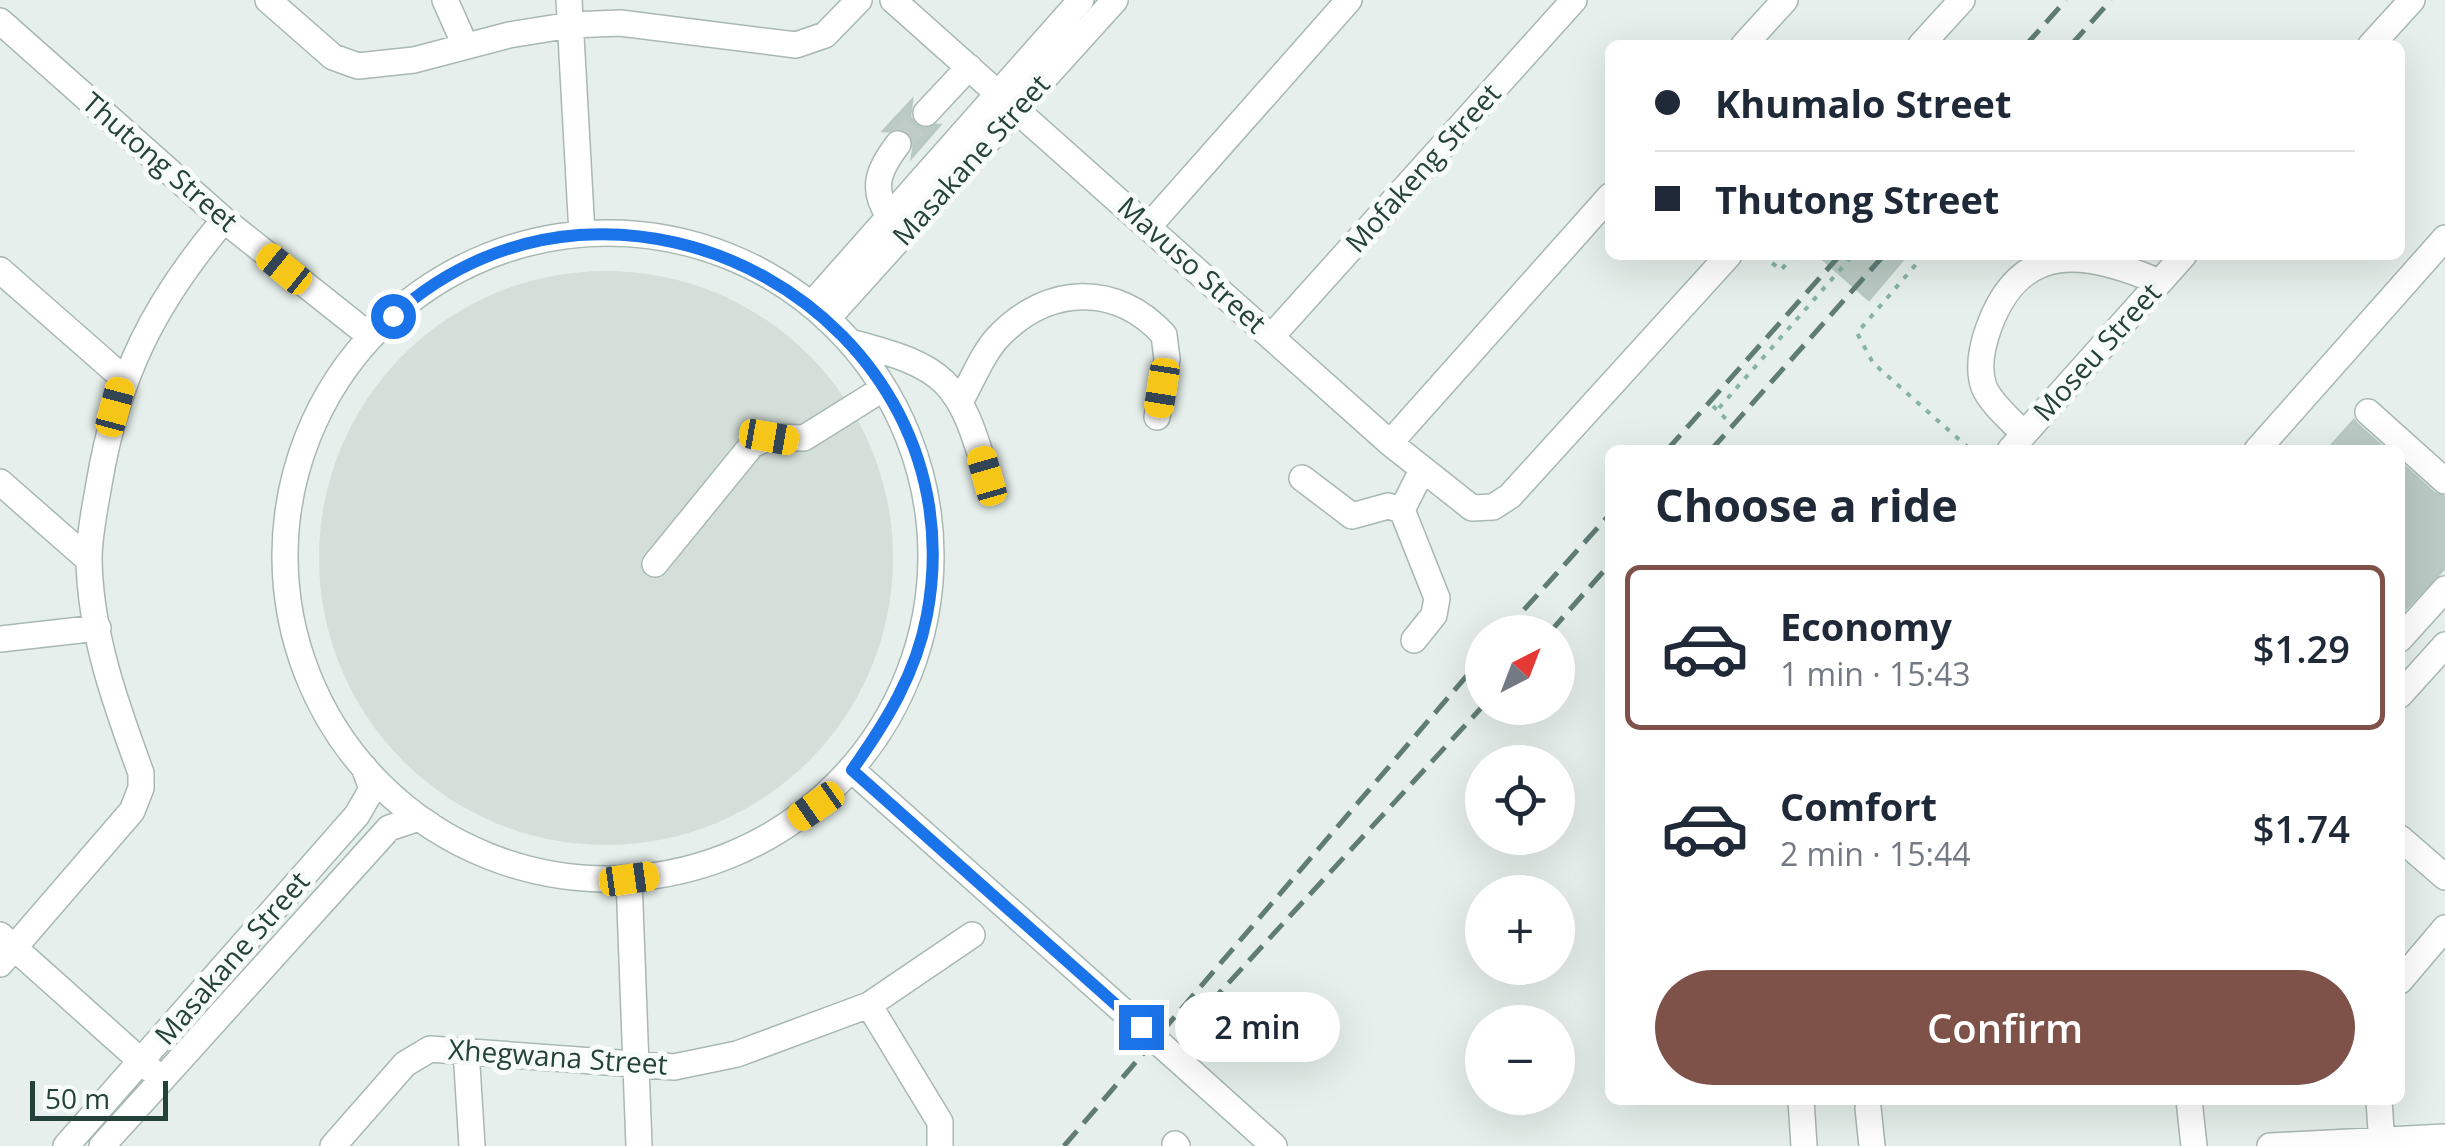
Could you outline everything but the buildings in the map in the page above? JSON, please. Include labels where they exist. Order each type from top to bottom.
[{"type":"street","points":[[268,0],[333,57],[358,66],[414,60],[570,12],[620,23],[796,45],[824,35],[859,0]]},
{"type":"street","points":[[445,0],[465,45]]},
{"type":"street","name":"Mavuso Street","points":[[893,0],[1390,443],[1472,508],[1500,505],[1724,260]]},
{"type":"street","name":"Masakane Street","points":[[819,312],[1008,101],[1081,0]]},
{"type":"street","name":"Masakane Street","points":[[819,312],[889,216],[1115,0]]},
{"type":"street","points":[[1149,226],[1349,0]]},
{"type":"street","name":"Mofakeng Street","points":[[1272,336],[1574,0]]},
{"type":"street","points":[[1748,40],[1784,0]]},
{"type":"street","points":[[1926,40],[1962,0]]},
{"type":"street","points":[[2376,40],[2412,0]]},
{"type":"street","points":[[570,12],[582,234]]},
{"type":"street","name":"Thutong Street","points":[[0,22],[224,220],[370,336]]},
{"type":"street","points":[[926,112],[969,66]]},
{"type":"street","points":[[889,216],[876,190],[878,176],[898,144]]},
{"type":"street","points":[[1390,443],[1605,202]]},
{"type":"street","points":[[162,1080],[5,949],[132,811],[142,788],[141,773],[109,684],[89,560],[107,437],[123,378],[148,326],[188,263],[224,220]]},
{"type":"street","points":[[582,234],[631,234],[695,246],[770,277],[819,312],[850,342],[884,388],[910,441],[926,498],[930,575],[927,614],[912,670],[886,723],[852,770],[816,806],[774,835],[712,862],[629,879],[577,878],[526,868],[476,851],[430,825],[393,797],[360,763],[330,720],[307,674],[292,624],[285,573],[286,521],[296,470],[313,422],[338,376],[370,336],[415,296],[466,265],[523,244],[582,234]]},
{"type":"street","points":[[2261,445],[2445,238]]},
{"type":"street","points":[[2017,442],[1984,389],[1980,360],[1996,307],[2010,284],[2032,267],[2055,260]]},
{"type":"street","points":[[2068,260],[2118,265],[2160,282]]},
{"type":"street","name":"Moseu Street","points":[[2017,442],[2180,260]]},
{"type":"street","points":[[0,270],[123,378]]},
{"type":"street","points":[[960,402],[998,336],[1055,300],[1096,296],[1125,302],[1164,335],[1167,359],[1157,417]]},
{"type":"street","points":[[850,342],[912,358],[938,372],[969,413],[987,476]]},
{"type":"street","points":[[655,564],[760,439],[804,438],[884,388]]},
{"type":"street","points":[[2368,412],[2405,445]]},
{"type":"street","points":[[2405,445],[2445,481]]},
{"type":"street","points":[[1414,640],[1434,615],[1436,598],[1402,510],[1422,470]]},
{"type":"street","points":[[1302,478],[1352,516],[1388,506],[1402,510]]},
{"type":"street","points":[[0,482],[89,560]]},
{"type":"street","points":[[2405,634],[2445,589]]},
{"type":"street","points":[[0,639],[98,628]]},
{"type":"street","points":[[2405,689],[2445,645]]},
{"type":"street","points":[[2405,653],[2422,670]]},
{"type":"street","name":"Masakane Street","points":[[66,1146],[358,815],[372,789],[370,776],[360,763]]},
{"type":"street","points":[[852,770],[1274,1146]]},
{"type":"street","name":"Masakane Street","points":[[102,1146],[389,828],[419,818],[430,825]]},
{"type":"street","points":[[2405,842],[2445,877]]},
{"type":"street","points":[[629,879],[638,1146]]},
{"type":"street","points":[[2405,975],[2445,928]]},
{"type":"street","name":"Xhegwana Street","points":[[334,1146],[418,1053],[444,1047],[674,1067],[714,1061],[869,1005],[972,934]]},
{"type":"street","points":[[869,1005],[940,1122],[940,1146]]},
{"type":"street","points":[[466,1050],[472,1146]]},
{"type":"street","points":[[1801,1105],[1804,1146]]},
{"type":"street","points":[[2190,1105],[2194,1146]]},
{"type":"street","points":[[2379,1105],[2382,1142]]},
{"type":"street","points":[[1868,1108],[1872,1146]]},
{"type":"street","points":[[2270,1146],[2445,1137]]},
{"type":"path","points":[[1768,260],[1780,270],[1789,260]]},
{"type":"path","points":[[1728,420],[1716,407],[1848,260]]},
{"type":"path","points":[[1920,260],[1857,334],[1873,364],[1965,445]]},
{"type":"shaded area","points":[[606,271],[662,277],[716,293],[765,320],[809,355],[844,399],[871,448],[887,502],[893,558],[887,614],[871,668],[844,717],[809,761],[765,796],[716,823],[662,839],[606,845],[550,839],[496,823],[447,796],[403,761],[368,717],[341,668],[325,614],[319,558],[325,502],[341,448],[368,399],[403,355],[447,320],[496,293],[550,277]]},
{"type":"tunnel","points":[[898,144],[926,113]]},
{"type":"railway","points":[[2030,40],[2066,0]]},
{"type":"railway","points":[[2075,40],[2111,0]]},
{"type":"railway","points":[[1671,445],[1836,260]]},
{"type":"railway","points":[[1715,445],[1880,260]]},
{"type":"railway","points":[[1519,615],[1605,520]]},
{"type":"railway","points":[[1565,615],[1605,570]]},
{"type":"railway","points":[[1064,1146],[1465,678]]},
{"type":"railway","points":[[1188,1027],[1465,725]]},
{"type":"route","points":[[393,316],[415,296],[466,265],[523,244],[582,234],[631,234],[679,241],[726,256],[770,277],[827,319],[850,342],[884,388],[910,441],[926,498],[932,556],[927,614],[912,670],[886,723],[852,770],[918,824],[1141,1027]]}]
